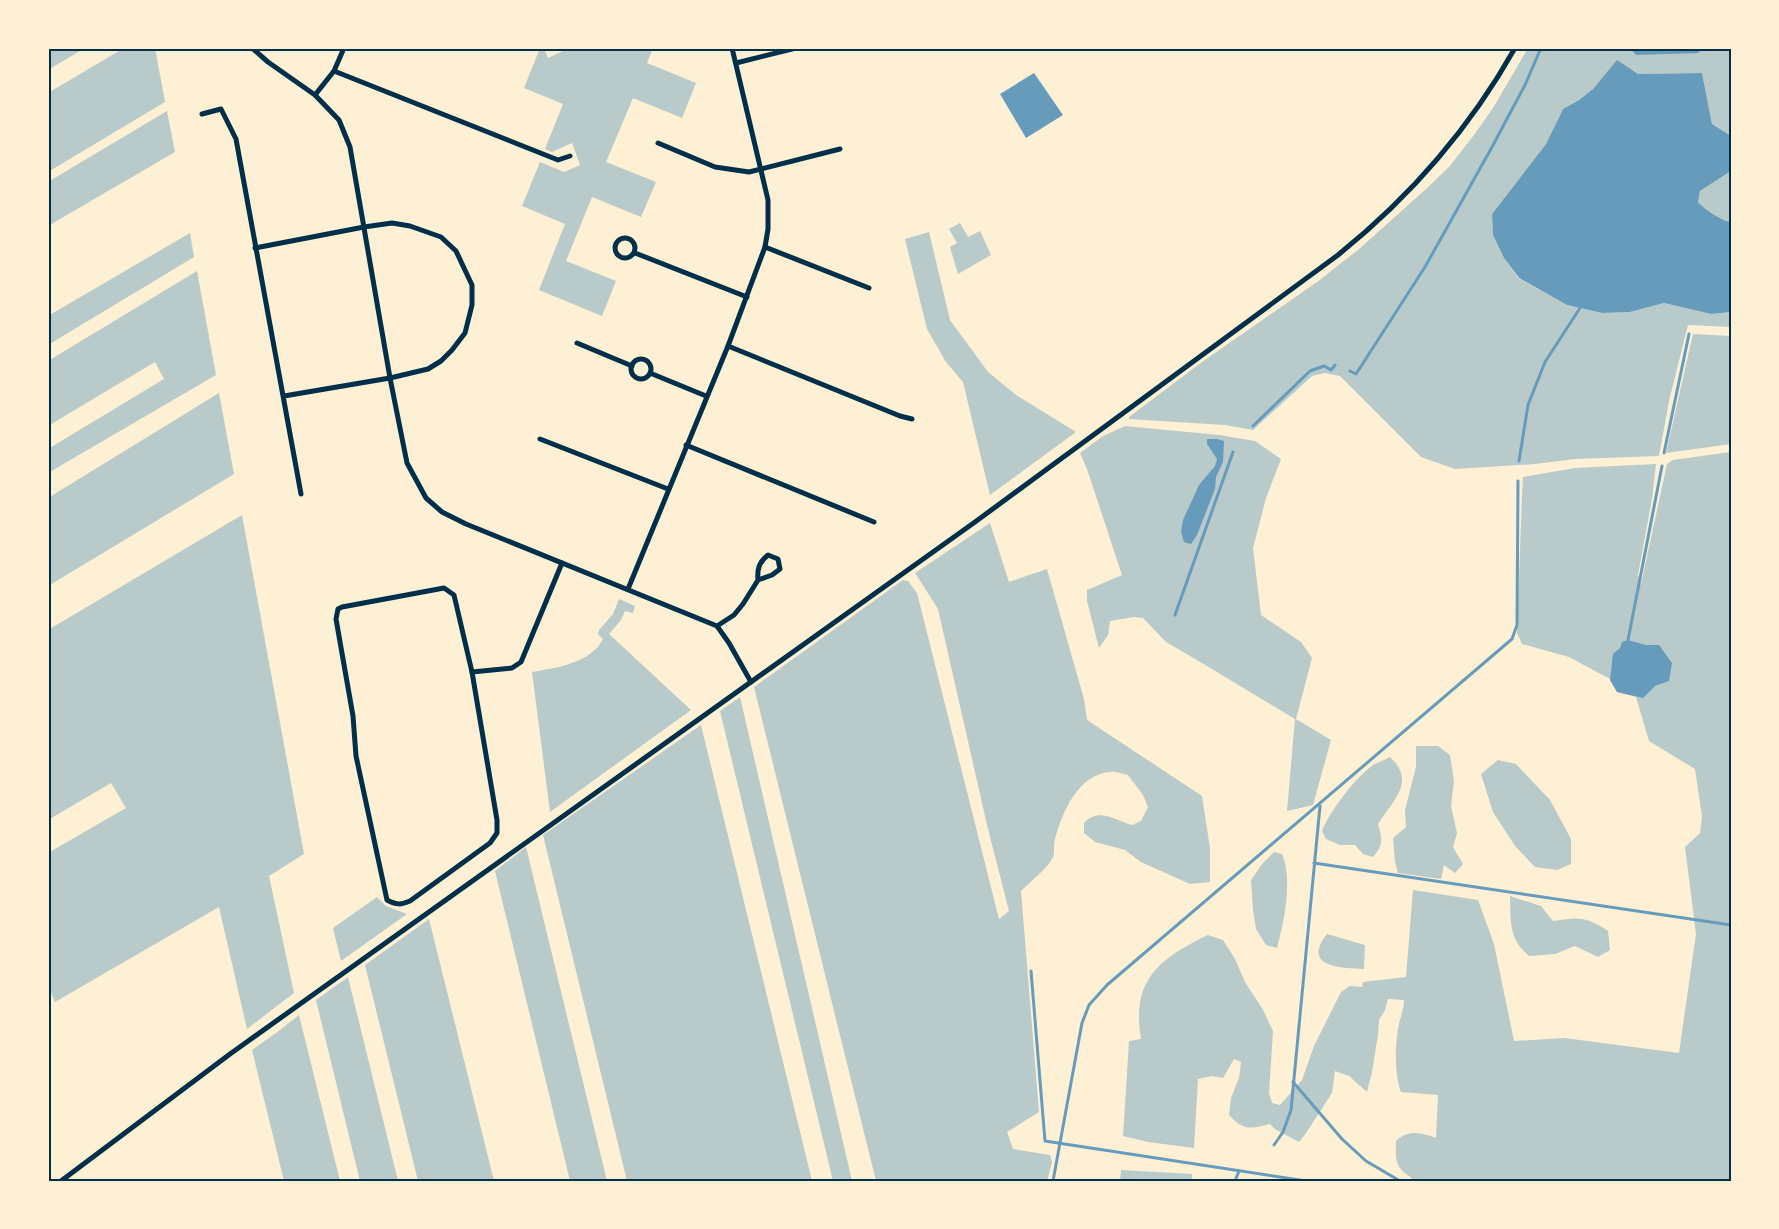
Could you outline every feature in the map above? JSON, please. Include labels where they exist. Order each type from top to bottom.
[{"type":"street","points":[[252,48],[315,95],[339,120],[350,147],[407,463],[426,498],[442,512],[466,524],[717,626],[751,682]]},
{"type":"street","points":[[315,95],[334,71],[344,48]]},
{"type":"street","points":[[628,589],[728,346],[765,247],[769,214],[768,200],[732,48]]},
{"type":"street","points":[[736,63],[796,48]]},
{"type":"street","points":[[61,1181],[230,1054],[751,682],[1317,272],[1407,194],[1440,157],[1482,102],[1515,48]]},
{"type":"street","points":[[334,71],[558,160],[570,156]]},
{"type":"street","points":[[202,114],[222,109],[236,139],[302,494]]},
{"type":"street","points":[[658,144],[716,167],[749,172],[840,149]]},
{"type":"street","points":[[255,248],[364,226],[392,224],[410,226],[441,237],[456,251],[472,285],[470,317],[465,333],[453,350],[428,369],[390,378],[284,396]]},
{"type":"street","points":[[624,237],[631,239],[635,245],[635,253],[627,258],[620,257],[615,252],[617,241],[624,237]]},
{"type":"street","points":[[765,247],[869,288]]},
{"type":"street","points":[[635,253],[747,297]]},
{"type":"street","points":[[577,343],[632,366]]},
{"type":"street","points":[[728,346],[912,419]]},
{"type":"street","points":[[639,359],[647,361],[651,368],[650,373],[643,380],[636,378],[631,372],[632,366],[639,359]]},
{"type":"street","points":[[650,373],[706,396]]},
{"type":"street","points":[[540,439],[668,489]]},
{"type":"street","points":[[686,445],[874,522]]},
{"type":"street","points":[[717,626],[734,615],[743,604],[758,580],[762,560],[768,555],[778,559],[780,568],[772,575],[758,580]]},
{"type":"street","points":[[472,672],[512,668],[521,662],[562,563]]},
{"type":"street","points":[[444,588],[454,595],[472,672],[497,819],[497,833],[490,843],[410,901],[402,905],[393,904],[387,900],[356,756],[353,717],[336,619],[338,609],[444,588]]},
{"type":"shaded area","points":[[48,48],[85,48],[48,70]]},
{"type":"shaded area","points":[[124,48],[155,48],[165,102],[48,172],[48,93]]},
{"type":"shaded area","points":[[540,48],[544,48],[548,58],[569,48],[653,48],[647,63],[696,83],[682,118],[633,98],[606,162],[656,182],[641,217],[592,197],[566,261],[616,281],[602,316],[539,290],[565,224],[522,206],[540,162],[564,172],[580,165],[572,143],[552,152],[545,149],[563,104],[524,88]]},
{"type":"shaded area","points":[[1528,48],[1731,48],[1731,136],[1712,124],[1702,73],[1638,74],[1617,61],[1593,89],[1563,109],[1546,144],[1492,214],[1493,235],[1504,258],[1518,278],[1567,305],[1602,313],[1630,312],[1664,303],[1711,314],[1731,312],[1731,327],[1688,325],[1669,401],[1659,456],[1575,459],[1455,469],[1421,457],[1340,376],[1325,373],[1312,376],[1253,430],[1225,425],[1129,419],[1202,362],[1317,282],[1358,250],[1426,189],[1449,167],[1474,135],[1493,108]]},
{"type":"shaded area","points":[[167,111],[175,152],[48,226],[48,182]]},
{"type":"shaded area","points":[[1731,171],[1731,222],[1713,214],[1698,202],[1700,191]]},
{"type":"shaded area","points":[[960,223],[968,237],[980,231],[991,255],[958,274],[950,247],[957,243],[949,229]]},
{"type":"shaded area","points":[[929,232],[950,320],[988,372],[1016,395],[1076,432],[990,495],[963,382],[946,362],[927,329],[905,239]]},
{"type":"shaded area","points":[[190,233],[194,257],[48,345],[48,316]]},
{"type":"shaded area","points":[[197,271],[216,375],[48,473],[48,449],[164,379],[155,362],[48,426],[48,361]]},
{"type":"shaded area","points":[[1693,334],[1731,336],[1731,444],[1666,453]]},
{"type":"shaded area","points":[[219,393],[234,474],[48,586],[48,498]]},
{"type":"shaded area","points":[[1125,426],[1219,435],[1255,441],[1281,459],[1266,498],[1253,548],[1261,615],[1301,642],[1312,658],[1296,719],[1331,740],[1313,805],[1287,811],[1295,719],[1166,642],[1143,618],[1134,617],[1110,621],[1108,635],[1099,648],[1087,601],[1087,590],[1122,575],[1080,453],[1103,436]]},
{"type":"shaded area","points":[[1731,452],[1731,1035],[1729,1037],[1731,1181],[1416,1181],[1398,1165],[1396,1141],[1410,1133],[1436,1138],[1438,1095],[1401,1092],[1397,1076],[1396,1049],[1404,1000],[1388,999],[1379,1020],[1367,1092],[1349,1076],[1335,1071],[1332,1093],[1299,1142],[1270,1124],[1257,1127],[1243,1126],[1229,1115],[1231,1098],[1239,1078],[1241,1062],[1234,1059],[1223,1078],[1212,1076],[1198,1079],[1194,1148],[1123,1136],[1129,1041],[1141,1039],[1140,1002],[1152,974],[1162,963],[1208,935],[1223,940],[1273,1031],[1269,1093],[1272,1103],[1280,1105],[1302,1080],[1314,1046],[1341,992],[1350,986],[1362,987],[1363,982],[1406,977],[1413,890],[1478,900],[1494,944],[1514,1041],[1564,1038],[1679,1053],[1696,934],[1685,847],[1700,833],[1702,816],[1695,769],[1649,741],[1636,697],[1617,692],[1610,679],[1569,657],[1522,644],[1517,633],[1523,477],[1575,468],[1656,464],[1638,575],[1641,584],[1667,464],[1673,460]]},
{"type":"shaded area","points":[[242,515],[304,854],[269,876],[294,993],[247,1029],[219,907],[55,1002],[48,985],[48,853],[126,808],[111,783],[48,820],[48,630]]},
{"type":"shaded area","points":[[990,523],[1009,582],[1047,569],[1084,699],[1087,720],[1202,796],[1210,848],[1210,882],[1190,884],[1141,862],[1125,850],[1095,842],[1084,833],[1084,823],[1095,816],[1107,816],[1132,825],[1141,821],[1148,807],[1143,795],[1128,775],[1117,772],[1099,774],[1080,787],[1062,818],[1051,861],[1021,891],[1039,1112],[1007,1132],[1013,1149],[1050,1155],[1052,1162],[1047,1181],[876,1181],[754,687],[903,580],[908,581],[917,593],[999,919],[1009,911],[938,609],[915,573]]},
{"type":"shaded area","points":[[619,599],[635,606],[633,613],[625,611],[621,620],[609,634],[691,710],[550,812],[532,672],[572,663],[590,654],[603,639],[598,634],[599,630],[613,614]]},
{"type":"shaded area","points":[[740,697],[852,1181],[833,1181],[720,711]]},
{"type":"shaded area","points":[[701,725],[812,1181],[627,1181],[543,835]]},
{"type":"shaded area","points":[[1416,746],[1438,746],[1450,755],[1454,781],[1451,806],[1457,833],[1453,847],[1463,864],[1455,873],[1444,865],[1441,879],[1398,873],[1395,862],[1393,838],[1406,827],[1405,810],[1416,767]]},
{"type":"shaded area","points":[[1390,757],[1398,766],[1402,783],[1395,799],[1378,824],[1381,841],[1377,853],[1373,857],[1363,854],[1355,845],[1340,845],[1326,839],[1322,831],[1344,795],[1373,765]]},
{"type":"shaded area","points":[[1498,760],[1516,764],[1550,800],[1571,839],[1571,864],[1557,870],[1535,867],[1515,846],[1493,812],[1481,774]]},
{"type":"shaded area","points":[[526,847],[607,1181],[570,1181],[495,871]]},
{"type":"shaded area","points":[[1274,852],[1282,854],[1287,876],[1285,914],[1277,948],[1266,945],[1256,929],[1251,880]]},
{"type":"shaded area","points":[[1510,896],[1541,906],[1553,921],[1582,919],[1600,926],[1608,931],[1610,950],[1598,957],[1575,946],[1555,954],[1529,956],[1514,936]]},
{"type":"shaded area","points":[[377,897],[386,906],[407,914],[341,961],[333,928]]},
{"type":"shaded area","points":[[429,919],[494,1181],[418,1181],[365,965]]},
{"type":"shaded area","points":[[1327,934],[1365,945],[1364,969],[1335,966],[1321,959],[1320,945]]},
{"type":"shaded area","points":[[348,977],[398,1181],[360,1181],[316,1000]]},
{"type":"shaded area","points":[[299,1015],[340,1181],[284,1181],[252,1050]]},
{"type":"shaded area","points":[[1121,1170],[1192,1174],[1192,1181],[1120,1181]]},
{"type":"water","points":[[1630,48],[1703,48],[1698,53],[1636,55]]},
{"type":"water","points":[[1617,60],[1638,74],[1702,73],[1712,124],[1731,136],[1731,171],[1700,191],[1698,202],[1713,214],[1731,222],[1731,312],[1711,314],[1664,303],[1630,312],[1602,313],[1567,305],[1519,278],[1504,258],[1493,235],[1492,214],[1546,144],[1563,109],[1593,89]]},
{"type":"water","points":[[1034,73],[1063,115],[1026,138],[1000,94]]},
{"type":"water","points":[[1207,439],[1224,441],[1223,462],[1216,477],[1215,489],[1197,535],[1191,544],[1184,542],[1181,532],[1183,520],[1199,485],[1215,466],[1217,459],[1207,444]]},
{"type":"water","points":[[1628,640],[1646,645],[1659,645],[1672,663],[1669,681],[1655,686],[1643,698],[1617,692],[1610,680],[1613,654],[1620,648],[1622,642]]},
{"type":"waterway","points":[[1350,371],[1356,374],[1425,267],[1525,85],[1541,48]]},
{"type":"waterway","points":[[1519,461],[1528,405],[1545,362],[1580,308]]},
{"type":"waterway","points":[[1664,453],[1689,334]]},
{"type":"waterway","points":[[1253,426],[1310,371],[1324,366],[1331,370],[1335,365]]},
{"type":"waterway","points":[[1175,615],[1233,452]]},
{"type":"waterway","points":[[1628,640],[1662,466]]},
{"type":"waterway","points":[[1053,1181],[1082,1023],[1089,1005],[1107,985],[1512,639],[1517,625],[1518,481]]},
{"type":"waterway","points":[[1274,1145],[1283,1132],[1291,1110],[1320,806]]},
{"type":"waterway","points":[[1314,863],[1731,925]]},
{"type":"waterway","points":[[1031,971],[1045,1141],[1306,1181]]},
{"type":"waterway","points":[[1293,1082],[1342,1139],[1366,1161],[1400,1181]]},
{"type":"waterway","points":[[1235,1181],[1239,1171]]}]
